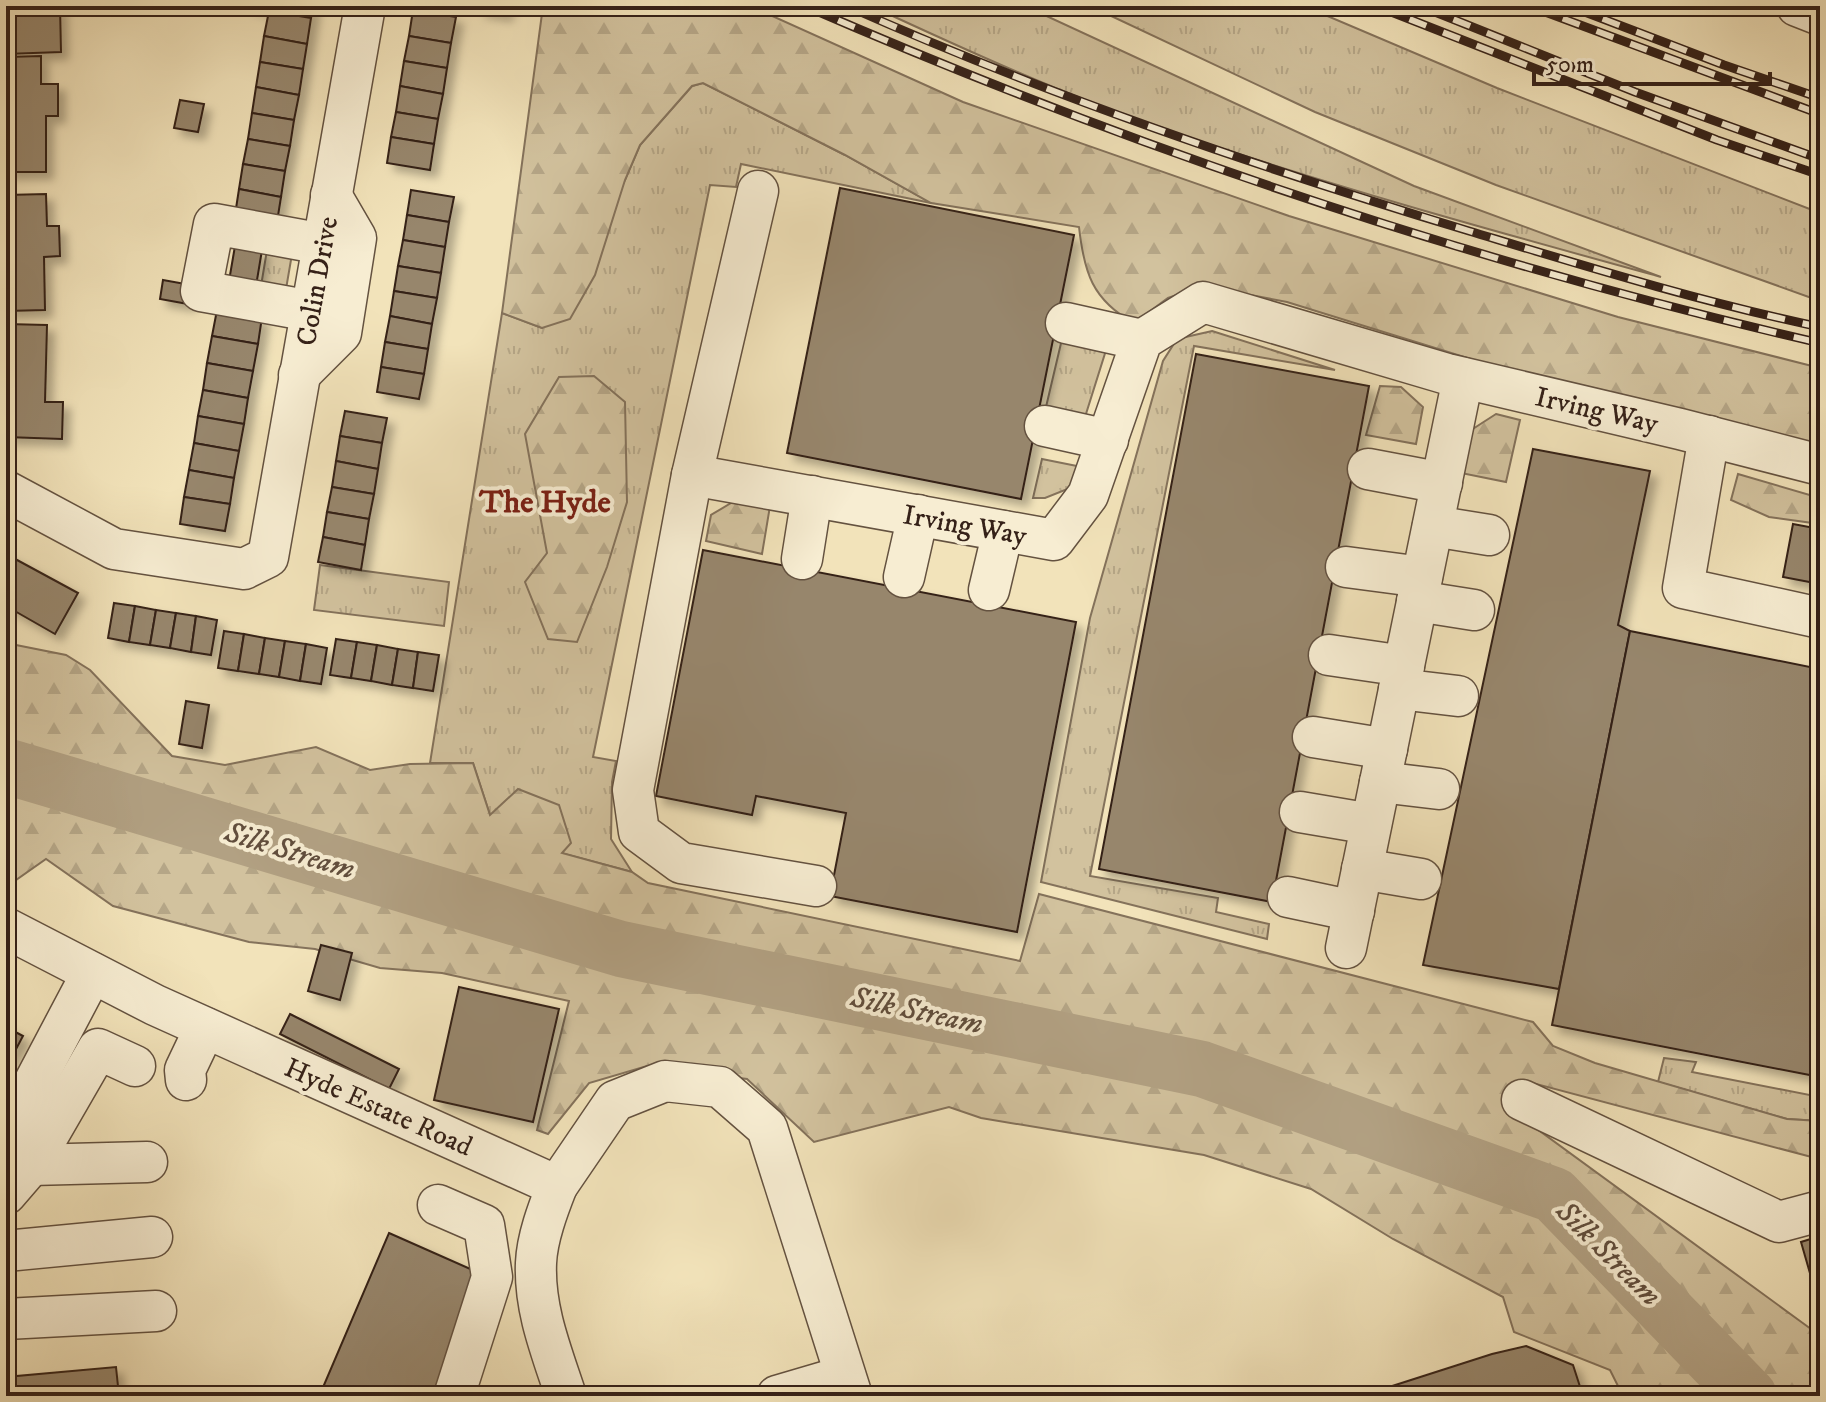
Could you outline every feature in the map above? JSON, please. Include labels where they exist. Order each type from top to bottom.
[{"type":"street","name":"Colin Drive","points":[[6,491],[114,549],[244,569],[268,557],[365,6]]},
{"type":"street","points":[[1797,6],[1820,15]]},
{"type":"street","points":[[758,191],[692,475],[633,790],[639,832],[681,863],[816,886]]},
{"type":"street","points":[[299,375],[341,333],[356,238],[331,195]]},
{"type":"street","points":[[311,311],[201,291],[214,224],[323,244]]},
{"type":"street","name":"Irving Way","points":[[692,475],[1054,540],[1088,495],[1142,340],[1203,302],[1463,378],[1820,465]]},
{"type":"street","points":[[1066,323],[1142,340]]},
{"type":"street","points":[[1288,897],[1350,929],[1463,378]]},
{"type":"street","points":[[1045,426],[1108,440]]},
{"type":"street","points":[[1709,436],[1683,588],[1820,618]]},
{"type":"street","points":[[1368,469],[1442,483]]},
{"type":"street","points":[[802,559],[812,496]]},
{"type":"street","points":[[904,577],[918,515]]},
{"type":"street","points":[[1433,526],[1489,535]]},
{"type":"street","points":[[989,590],[1003,531]]},
{"type":"street","points":[[1346,567],[1420,589],[1474,610]]},
{"type":"street","points":[[1329,655],[1458,696]]},
{"type":"street","points":[[1313,737],[1439,789]]},
{"type":"street","points":[[1300,812],[1371,824]]},
{"type":"street","points":[[1362,869],[1421,879]]},
{"type":"street","name":"Hyde Estate Road","points":[[6,928],[155,1005],[557,1186]]},
{"type":"street","points":[[14,1165],[92,973]]},
{"type":"street","points":[[14,1165],[98,1049],[129,1064],[155,1005]]},
{"type":"street","points":[[186,1080],[185,1070],[205,1028]]},
{"type":"street","points":[[566,1396],[539,1309],[536,1261],[547,1212],[557,1186],[615,1101],[665,1081],[720,1087],[767,1128],[848,1386],[777,1396]]},
{"type":"street","points":[[1522,1100],[1779,1222],[1820,1211]]},
{"type":"street","points":[[14,1165],[147,1162]]},
{"type":"street","points":[[438,1205],[484,1225],[492,1277],[454,1396]]},
{"type":"street","points":[[6,1251],[152,1237]]},
{"type":"street","points":[[6,1319],[156,1311]]},
{"type":"green space","points":[[543,6],[750,6],[963,102],[1289,216],[1618,317],[1820,368],[1820,456],[1506,370],[1287,302],[1203,286],[1168,298],[1134,323],[1108,305],[1099,294],[1084,258],[1079,227],[931,203],[845,155],[703,83],[692,86],[640,145],[625,180],[595,275],[570,319],[542,328],[502,313]]},
{"type":"green space","points":[[871,6],[1025,6],[1414,186],[1661,277],[1348,188],[1161,128],[1051,86]]},
{"type":"green space","points":[[1090,6],[1304,6],[1497,88],[1820,213],[1820,301],[1496,185],[1315,112]]},
{"type":"green space","points":[[703,83],[845,155],[931,203],[741,164],[736,187],[710,185],[593,757],[616,761],[612,782],[611,839],[632,872],[561,853],[490,815],[473,763],[430,763],[502,313],[542,328],[625,180],[640,145],[692,86]]},
{"type":"green space","points":[[267,250],[292,254],[285,295],[260,292]]},
{"type":"green space","points":[[1212,331],[1335,370],[1194,346],[1090,876],[1218,898],[1216,912],[1269,924],[1267,939],[1041,882],[1090,618],[1163,361],[1177,339]]},
{"type":"green space","points":[[1062,339],[1107,347],[1085,417],[1046,407]]},
{"type":"green space","points":[[594,376],[625,402],[627,502],[607,567],[577,642],[548,639],[525,582],[547,553],[525,434],[559,377]]},
{"type":"green space","points":[[1380,386],[1401,387],[1423,407],[1416,444],[1366,435]]},
{"type":"green space","points":[[1496,414],[1520,420],[1506,482],[1461,473],[1465,434]]},
{"type":"green space","points":[[1042,459],[1077,466],[1070,488],[1045,498],[1033,498]]},
{"type":"green space","points":[[1738,474],[1820,498],[1820,524],[1769,517],[1731,500]]},
{"type":"green space","points":[[741,497],[770,506],[762,554],[706,541],[711,515]]},
{"type":"green space","points":[[320,565],[449,582],[444,626],[314,610]]},
{"type":"green space","points":[[6,643],[66,655],[90,670],[172,756],[225,765],[316,747],[370,770],[410,764],[473,763],[490,815],[518,789],[559,805],[571,843],[562,853],[632,872],[648,883],[1020,961],[1039,894],[1533,1022],[1553,1046],[1595,1063],[1787,1119],[1820,1121],[1819,1159],[1521,1080],[1504,1105],[1811,1329],[1820,1359],[1820,1396],[1623,1396],[1610,1370],[1514,1332],[1503,1297],[1393,1239],[1311,1189],[1204,1155],[981,1118],[949,1107],[814,1142],[747,1079],[647,1066],[589,1083],[548,1134],[537,1130],[569,1001],[442,973],[380,968],[315,949],[249,942],[113,906],[46,859],[6,887]]},
{"type":"green space","points":[[1664,1058],[1696,1062],[1692,1072],[1820,1097],[1820,1121],[1787,1119],[1658,1082]]},
{"type":"building","points":[[6,6],[60,6],[61,52],[6,54]]},
{"type":"building","points":[[247,6],[313,6],[311,18]]},
{"type":"building","points":[[480,6],[507,6],[505,14],[479,10]]},
{"type":"building","points":[[413,10],[456,17],[451,43],[409,36]]},
{"type":"building","points":[[269,11],[311,18],[307,44],[264,36]]},
{"type":"building","points":[[264,36],[307,44],[303,69],[260,62]]},
{"type":"building","points":[[409,36],[451,43],[447,68],[404,61]]},
{"type":"building","points":[[41,56],[41,84],[58,84],[58,116],[46,116],[46,172],[6,172],[6,57]]},
{"type":"building","points":[[404,61],[447,68],[443,94],[400,86]]},
{"type":"building","points":[[260,62],[303,69],[299,95],[256,87]]},
{"type":"building","points":[[400,86],[443,94],[438,119],[396,112]]},
{"type":"building","points":[[256,87],[299,95],[294,120],[252,113]]},
{"type":"building","points":[[180,100],[204,104],[198,132],[174,128]]},
{"type":"building","points":[[396,112],[438,119],[434,144],[391,137]]},
{"type":"building","points":[[252,113],[294,120],[290,146],[248,139]]},
{"type":"building","points":[[391,137],[434,144],[430,170],[387,163]]},
{"type":"building","points":[[248,139],[290,146],[285,171],[243,164]]},
{"type":"building","points":[[243,164],[285,171],[281,197],[239,189]]},
{"type":"building","points":[[840,188],[1074,235],[1021,499],[787,453]]},
{"type":"building","points":[[239,189],[281,197],[277,222],[235,215]]},
{"type":"building","points":[[411,190],[454,197],[449,222],[407,215]]},
{"type":"building","points":[[46,194],[47,226],[59,226],[60,256],[44,257],[45,310],[6,311],[6,195]]},
{"type":"building","points":[[407,215],[449,222],[445,247],[403,240]]},
{"type":"building","points":[[403,240],[445,247],[441,273],[398,266]]},
{"type":"building","points":[[235,246],[262,250],[256,286],[229,281]]},
{"type":"building","points":[[398,266],[441,273],[437,298],[394,291]]},
{"type":"building","points":[[163,280],[191,285],[188,304],[160,299]]},
{"type":"building","points":[[394,291],[437,298],[432,324],[390,316]]},
{"type":"building","points":[[217,310],[262,317],[258,344],[212,336]]},
{"type":"building","points":[[390,316],[432,324],[428,349],[385,342]]},
{"type":"building","points":[[6,324],[47,325],[45,402],[63,402],[62,439],[6,437]]},
{"type":"building","points":[[212,336],[258,344],[253,371],[207,363]]},
{"type":"building","points":[[385,342],[428,349],[424,374],[381,367]]},
{"type":"building","points":[[1196,354],[1369,386],[1272,902],[1099,869]]},
{"type":"building","points":[[207,363],[253,371],[248,398],[203,390]]},
{"type":"building","points":[[381,367],[424,374],[419,399],[377,392]]},
{"type":"building","points":[[203,390],[248,398],[244,424],[198,416]]},
{"type":"building","points":[[345,411],[387,418],[382,443],[340,436]]},
{"type":"building","points":[[198,416],[244,424],[239,451],[194,443]]},
{"type":"building","points":[[340,436],[382,443],[378,469],[336,461]]},
{"type":"building","points":[[194,443],[239,451],[234,478],[189,470]]},
{"type":"building","points":[[1533,449],[1650,471],[1618,625],[1630,631],[1559,989],[1423,965]]},
{"type":"building","points":[[336,461],[378,469],[374,494],[332,487]]},
{"type":"building","points":[[189,470],[234,478],[230,504],[184,497]]},
{"type":"building","points":[[332,487],[374,494],[369,519],[327,512]]},
{"type":"building","points":[[184,497],[230,504],[225,531],[180,524]]},
{"type":"building","points":[[327,512],[369,519],[365,545],[323,537]]},
{"type":"building","points":[[1793,524],[1820,529],[1820,584],[1783,577]]},
{"type":"building","points":[[323,537],[365,545],[361,570],[318,562]]},
{"type":"building","points":[[703,550],[1076,622],[1017,932],[830,896],[846,813],[756,796],[752,815],[656,796]]},
{"type":"building","points":[[6,554],[78,593],[55,634],[6,606]]},
{"type":"building","points":[[114,603],[135,606],[129,642],[108,638]]},
{"type":"building","points":[[135,606],[156,610],[150,645],[129,642]]},
{"type":"building","points":[[156,610],[176,613],[170,648],[150,645]]},
{"type":"building","points":[[176,613],[196,616],[191,652],[170,648]]},
{"type":"building","points":[[196,616],[217,620],[211,655],[191,652]]},
{"type":"building","points":[[224,631],[244,634],[238,671],[218,668]]},
{"type":"building","points":[[1630,631],[1820,669],[1820,1077],[1552,1025]]},
{"type":"building","points":[[244,634],[265,638],[259,674],[238,671]]},
{"type":"building","points":[[265,638],[285,641],[279,677],[259,674]]},
{"type":"building","points":[[336,639],[357,642],[351,678],[330,675]]},
{"type":"building","points":[[285,641],[306,644],[300,681],[279,677]]},
{"type":"building","points":[[357,642],[377,645],[371,681],[351,678]]},
{"type":"building","points":[[306,644],[327,648],[321,684],[300,681]]},
{"type":"building","points":[[377,645],[398,649],[392,685],[371,681]]},
{"type":"building","points":[[398,649],[418,652],[413,688],[392,685]]},
{"type":"building","points":[[418,652],[439,655],[433,691],[413,688]]},
{"type":"building","points":[[186,701],[209,705],[202,748],[179,744]]},
{"type":"building","points":[[321,945],[352,953],[340,1000],[308,991]]},
{"type":"building","points":[[459,987],[559,1009],[533,1122],[434,1100]]},
{"type":"building","points":[[290,1014],[399,1069],[389,1089],[280,1034]]},
{"type":"building","points":[[6,1027],[23,1036],[6,1068]]},
{"type":"building","points":[[389,1233],[484,1275],[432,1396],[331,1396],[321,1392]]},
{"type":"building","points":[[1820,1236],[1820,1308],[1801,1242]]},
{"type":"building","points":[[1526,1346],[1573,1365],[1583,1396],[1361,1396],[1492,1354]]},
{"type":"building","points":[[116,1367],[119,1396],[6,1396],[6,1377]]},
{"type":"waterway","name":"Silk Stream","points":[[6,766],[621,949],[1202,1069],[1554,1195],[1749,1396]]},
{"type":"railway","points":[[805,6],[1053,107],[1305,198],[1561,277],[1820,343]]},
{"type":"railway","points":[[847,6],[1077,100],[1311,182],[1643,283],[1820,327]]},
{"type":"railway","points":[[1376,6],[1717,140],[1820,175]]},
{"type":"railway","points":[[1420,6],[1635,92],[1820,159]]},
{"type":"railway","points":[[1529,6],[1820,114]]},
{"type":"railway","points":[[1569,6],[1820,98]]},
{"type":"district","name":"The Hyde","points":[[545,501]]}]
